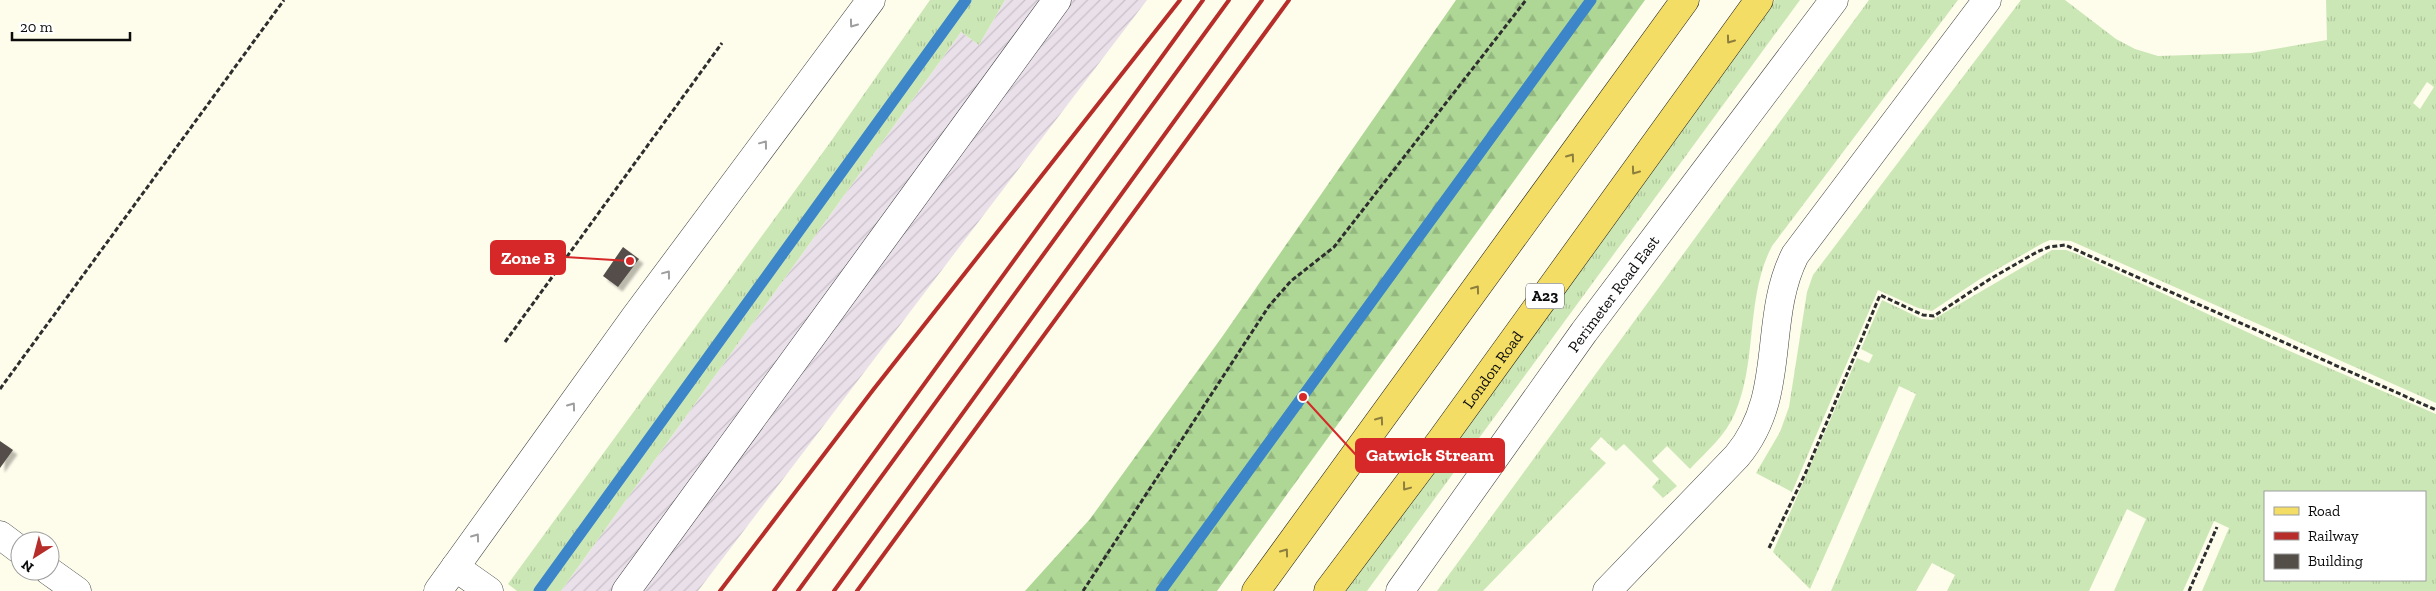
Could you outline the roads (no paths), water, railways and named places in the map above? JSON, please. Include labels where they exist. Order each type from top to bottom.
[{"type":"main road","points":[[1256,591],[1685,0]]},
{"type":"main road","name":"London Road","points":[[1328,591],[1442,439],[1759,0]]},
{"type":"street","points":[[438,591],[635,317],[871,0]]},
{"type":"street","points":[[626,591],[1058,0]]},
{"type":"street","name":"Perimeter Road East","points":[[1400,591],[1584,332],[1834,0]]},
{"type":"street","points":[[1607,591],[1737,456],[1751,438],[1764,410],[1782,294],[1795,255],[1987,0]]},
{"type":"street","points":[[455,567],[489,591]]},
{"type":"street","points":[[60,579],[77,591]]},
{"type":"waterway","points":[[539,591],[966,0]]},
{"type":"waterway","points":[[1161,591],[1591,0]]},
{"type":"railway","points":[[720,591],[873,390],[1180,0]]},
{"type":"railway","points":[[774,591],[1203,0]]},
{"type":"railway","points":[[798,591],[1229,0]]},
{"type":"railway","points":[[834,591],[1262,0]]},
{"type":"railway","points":[[857,591],[1289,0]]},
{"type":"place","name":"Zone B","points":[[630,261]]},
{"type":"place","name":"Gatwick Stream","points":[[1303,397]]}]
